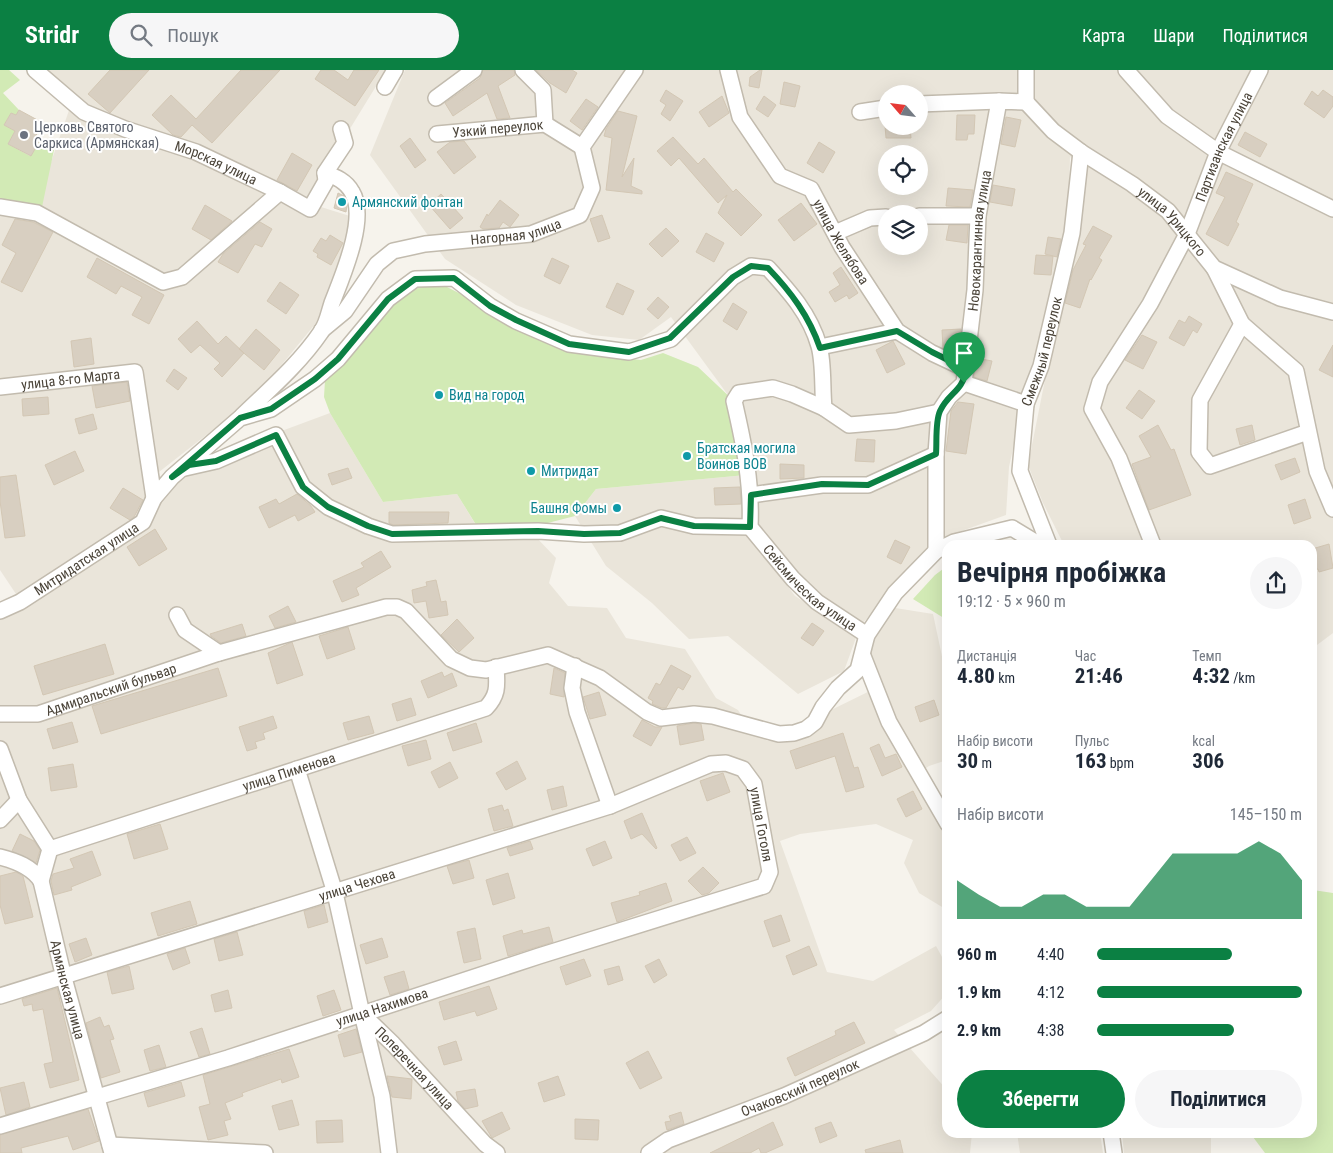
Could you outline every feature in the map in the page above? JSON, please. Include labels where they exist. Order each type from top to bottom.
[{"type":"street","name":"Морская улица","points":[[35,70],[84,112],[125,129],[196,152],[280,192],[310,209],[326,181],[325,173]]},
{"type":"street","points":[[385,86],[395,70]]},
{"type":"street","points":[[436,98],[474,70]]},
{"type":"street","points":[[523,70],[543,90],[545,124]]},
{"type":"street","points":[[582,147],[635,70]]},
{"type":"street","name":"улица Желябова","points":[[728,70],[740,117],[780,176],[811,189],[835,233],[897,331],[932,352],[965,376]]},
{"type":"street","points":[[928,104],[1026,102],[1026,70]]},
{"type":"street","points":[[1126,70],[1167,116],[1218,152],[1333,209]]},
{"type":"street","name":"Партизанская улица","points":[[1151,540],[1119,458],[1092,409],[1100,382],[1150,304],[1187,234],[1218,152],[1260,70]]},
{"type":"street","name":"Новокарантинная улица","points":[[965,376],[975,290],[978,216],[999,101]]},
{"type":"street","name":"улица Урицкого","points":[[1026,102],[1052,131],[1147,195],[1168,212],[1214,268],[1280,298],[1333,312]]},
{"type":"street","points":[[860,112],[878,109]]},
{"type":"street","name":"Узкий переулок","points":[[437,134],[545,124],[582,147]]},
{"type":"street","points":[[240,418],[294,364],[322,330],[354,236],[357,210],[353,193],[341,179],[325,173],[345,143],[341,129]]},
{"type":"street","name":"Нагорная улица","points":[[322,330],[345,311],[376,264],[393,251],[425,244],[530,234],[580,215],[592,188],[582,147]]},
{"type":"street","name":"Смежный переулок","points":[[1047,540],[1020,471],[1026,404],[1041,366],[1072,233],[1081,152]]},
{"type":"street","points":[[0,207],[37,213],[163,282],[182,277],[280,192]]},
{"type":"street","points":[[928,216],[978,216]]},
{"type":"street","points":[[835,233],[870,218],[878,218]]},
{"type":"street","name":"Митридатская улица","points":[[0,611],[20,602],[144,522],[154,498],[172,477],[240,418],[271,409],[315,379],[338,359],[388,299],[415,279],[454,278],[490,306],[569,344],[629,352],[670,338],[733,277],[751,266],[768,268],[794,297],[813,327],[820,348],[824,408]]},
{"type":"street","points":[[1214,268],[1242,324],[1296,371],[1317,471],[1333,509]]},
{"type":"street","points":[[1242,324],[1200,400],[1199,452],[1210,466],[1308,432]]},
{"type":"street","points":[[820,348],[897,331]]},
{"type":"street","name":"улица 8-го Марта","points":[[0,387],[135,372],[154,498]]},
{"type":"street","points":[[936,551],[936,454],[939,412],[965,376],[1026,404]]},
{"type":"street","points":[[172,477],[189,465],[216,461],[276,435],[303,487],[328,507],[368,526],[392,534],[538,531],[584,534],[620,533],[661,518],[694,526],[750,527],[751,495],[746,451],[734,401],[739,393],[773,388],[824,408],[850,425],[896,421],[939,412]]},
{"type":"street","points":[[751,495],[822,484],[868,485],[936,454]]},
{"type":"street","name":"Сейсмическая улица","points":[[750,527],[793,579],[817,602],[867,635]]},
{"type":"street","points":[[962,540],[1012,528],[1032,540]]},
{"type":"street","points":[[496,667],[548,656],[576,666],[600,678],[647,712],[661,718],[694,714],[713,716],[779,734],[806,729],[815,722],[833,695],[858,670],[867,635],[895,593],[936,551],[942,548]]},
{"type":"street","name":"Адмиральский бульвар","points":[[0,714],[38,714],[219,653],[386,607],[397,607],[406,611],[451,659],[470,668],[486,670],[496,667]]},
{"type":"street","points":[[178,615],[185,630],[219,653]]},
{"type":"street","points":[[863,656],[889,722],[942,814]]},
{"type":"street","points":[[576,666],[572,688],[577,712],[610,806]]},
{"type":"street","name":"улица Пименова","points":[[50,849],[486,708],[494,699],[497,687],[496,667]]},
{"type":"street","points":[[0,748],[18,800],[50,849]]},
{"type":"street","name":"улица Гоголя","points":[[711,764],[726,763],[743,769],[754,784],[770,872],[764,886]]},
{"type":"street","name":"улица Чехова","points":[[0,996],[64,978],[610,806],[711,764]]},
{"type":"street","points":[[297,769],[335,893],[382,1096],[389,1153]]},
{"type":"street","points":[[0,820],[18,800]]},
{"type":"street","name":"Армянская улица","points":[[50,849],[41,881],[64,978],[111,1149]]},
{"type":"street","points":[[0,857],[14,861],[36,872],[41,881]]},
{"type":"street","name":"улица Нахимова","points":[[0,1126],[228,1058],[687,908],[764,886]]},
{"type":"street","name":"Поперечная улица","points":[[362,1014],[393,1044],[480,1148],[497,1153]]},
{"type":"street","name":"Очаковский переулок","points":[[649,1153],[668,1140],[784,1096],[924,1034],[942,1022]]},
{"type":"street","points":[[1113,1138],[1114,1153]]},
{"type":"street","points":[[111,1149],[265,1153]]},
{"type":"shaded area","points":[[48,70],[386,70],[305,202],[353,217],[333,287],[316,323],[256,396],[159,472],[131,527],[18,597],[0,570],[0,210],[33,214],[75,93]]},
{"type":"shaded area","points":[[405,70],[1333,70],[1333,633],[1317,645],[1317,540],[1062,540],[1043,503],[1028,465],[1083,189],[1070,156],[1068,241],[1025,393],[1009,467],[1006,515],[945,537],[910,571],[862,624],[801,587],[752,529],[736,406],[671,317],[639,340],[592,335],[516,305],[445,259],[370,155]]},
{"type":"shaded area","points":[[330,413],[383,502],[457,494],[485,540],[534,535],[556,558],[549,583],[568,606],[607,608],[626,638],[685,649],[716,698],[738,710],[753,733],[768,741],[880,686],[869,646],[889,607],[933,614],[942,656],[942,762],[929,766],[913,777],[942,826],[942,907],[919,893],[904,863],[913,840],[876,824],[800,834],[780,841],[827,972],[873,981],[936,946],[942,957],[942,999],[931,1011],[894,1030],[942,1084],[942,1138],[972,1138],[970,1153],[0,1153],[0,615],[51,591],[132,529],[158,477]]},
{"type":"shaded area","points":[[746,475],[748,533],[795,596],[857,635],[844,671],[798,694],[728,636],[689,639],[652,603],[606,566],[575,516],[596,489]]},
{"type":"shaded area","points":[[1018,1138],[1101,1138],[1103,1153],[1020,1153]]},
{"type":"shaded area","points":[[1122,1138],[1211,1138],[1211,1153],[1124,1153]]},
{"type":"green space","points":[[0,70],[9,70],[20,80],[3,93],[19,110],[16,115],[11,113],[4,125],[15,131],[8,144],[30,156],[39,141],[54,150],[42,207],[0,200]]},
{"type":"green space","points":[[427,286],[447,287],[504,316],[544,342],[586,354],[641,360],[663,353],[698,367],[734,401],[746,475],[596,489],[575,516],[536,526],[478,528],[457,494],[383,502],[330,413],[324,397],[325,380],[392,303],[410,290]]},
{"type":"green space","points":[[942,570],[942,617],[913,599]]},
{"type":"green space","points":[[1317,891],[1333,893],[1333,1153],[1265,1153],[1254,1138],[1317,1138]]},
{"type":"building","points":[[110,70],[149,70],[110,113],[88,94]]},
{"type":"building","points":[[241,70],[280,70],[212,143],[192,125],[181,137],[173,135],[152,115],[171,95],[196,119]]},
{"type":"building","points":[[321,70],[334,70],[348,80],[354,70],[379,70],[355,106],[315,79]]},
{"type":"building","points":[[483,70],[514,70],[515,75],[498,86],[510,118],[497,119],[487,93],[453,116],[445,103],[480,78]]},
{"type":"building","points":[[536,70],[572,70],[577,73],[566,93],[550,83]]},
{"type":"building","points":[[762,70],[759,88],[749,86],[750,77]]},
{"type":"building","points":[[784,82],[800,86],[795,107],[780,104]]},
{"type":"building","points":[[666,90],[683,101],[670,121],[661,114],[666,105],[660,101]]},
{"type":"building","points":[[1323,90],[1333,97],[1333,106],[1324,118],[1304,104],[1312,91],[1318,96]]},
{"type":"building","points":[[722,96],[729,113],[709,127],[699,112]]},
{"type":"building","points":[[764,96],[776,105],[768,117],[756,109]]},
{"type":"building","points":[[586,99],[598,107],[582,130],[570,121]]},
{"type":"building","name":"Церковь Святого Саркиса (Армянская)","points":[[19,110],[43,123],[34,139],[39,142],[31,156],[8,144],[15,131],[4,125],[11,113],[16,115]]},
{"type":"building","points":[[618,111],[637,116],[622,177],[634,158],[631,186],[642,191],[642,194],[606,190],[612,138],[604,136],[606,129]]},
{"type":"building","points":[[957,115],[975,115],[974,134],[968,134],[967,140],[956,140]]},
{"type":"building","points":[[1006,117],[1021,120],[1015,147],[1001,144]]},
{"type":"building","points":[[1245,132],[1267,144],[1260,157],[1238,145]]},
{"type":"building","points":[[886,135],[911,135],[911,138],[886,138]]},
{"type":"building","points":[[673,137],[698,164],[704,158],[733,192],[736,189],[762,215],[741,236],[718,213],[727,195],[718,203],[679,158],[671,166],[657,151]]},
{"type":"building","points":[[410,138],[426,160],[415,168],[400,146]]},
{"type":"building","points":[[464,141],[476,157],[454,174],[437,152],[450,142]]},
{"type":"building","points":[[819,142],[835,152],[823,173],[807,163]]},
{"type":"building","points":[[292,153],[312,165],[297,191],[277,180]]},
{"type":"building","points":[[1226,172],[1253,184],[1236,222],[1239,224],[1228,246],[1206,234],[1225,197],[1216,193]]},
{"type":"building","points":[[993,185],[1015,189],[1012,206],[990,202]]},
{"type":"building","points":[[948,188],[973,190],[970,207],[946,206]]},
{"type":"building","name":"Армянский фонтан","points":[[338,193],[344,196],[347,205],[346,212],[334,208]]},
{"type":"building","points":[[441,194],[463,218],[450,229],[429,205]]},
{"type":"building","points":[[500,200],[519,215],[510,227],[503,222],[499,228],[483,229],[480,227],[487,214],[488,216]]},
{"type":"building","points":[[801,203],[817,224],[794,241],[778,220]]},
{"type":"building","points":[[205,205],[232,221],[211,240],[192,229]]},
{"type":"building","points":[[602,215],[610,238],[598,242],[590,219]]},
{"type":"building","points":[[15,219],[33,222],[53,232],[22,292],[1,282],[16,253],[2,245]]},
{"type":"building","points":[[260,222],[272,229],[262,247],[255,244],[238,273],[218,262],[223,254]]},
{"type":"building","points":[[949,225],[968,225],[967,243],[946,240]]},
{"type":"building","points":[[1093,226],[1112,236],[1099,258],[1102,260],[1090,279],[1080,308],[1065,303],[1073,270],[1086,245],[1083,244]]},
{"type":"building","points":[[666,228],[679,241],[662,257],[649,244]]},
{"type":"building","points":[[706,233],[724,243],[714,262],[696,252]]},
{"type":"building","points":[[330,235],[343,243],[331,265],[317,257],[318,254],[313,251],[321,238],[326,241]]},
{"type":"building","points":[[1048,237],[1061,239],[1057,257],[1045,254]]},
{"type":"building","points":[[1036,255],[1053,256],[1051,275],[1034,274]]},
{"type":"building","points":[[97,258],[164,295],[149,324],[132,315],[142,297],[121,286],[116,294],[87,277]]},
{"type":"building","points":[[552,258],[569,266],[560,284],[544,276]]},
{"type":"building","points":[[841,267],[858,293],[849,299],[847,295],[835,302],[829,292],[840,285],[833,273]]},
{"type":"building","points":[[280,282],[299,295],[286,314],[267,301]]},
{"type":"building","points":[[617,283],[634,291],[623,315],[606,307]]},
{"type":"building","points":[[658,297],[669,307],[658,319],[647,309]]},
{"type":"building","points":[[733,303],[747,312],[737,330],[723,321]]},
{"type":"building","points":[[1189,316],[1202,324],[1197,333],[1193,330],[1184,346],[1169,338],[1179,320],[1185,323]]},
{"type":"building","points":[[197,321],[218,344],[226,336],[244,353],[222,377],[214,369],[220,363],[200,345],[191,353],[178,339]]},
{"type":"building","points":[[256,329],[280,350],[264,370],[239,349]]},
{"type":"building","points":[[961,329],[958,351],[949,351],[943,348],[942,330]]},
{"type":"building","points":[[1142,335],[1157,342],[1143,369],[1125,360]]},
{"type":"building","points":[[91,338],[94,364],[74,367],[71,341]]},
{"type":"building","points":[[893,341],[905,364],[887,373],[876,350]]},
{"type":"building","points":[[1333,345],[1333,377],[1319,370]]},
{"type":"building","points":[[976,358],[992,361],[987,381],[974,377]]},
{"type":"building","points":[[174,369],[187,378],[178,390],[166,381]]},
{"type":"building","points":[[127,382],[130,401],[96,408],[92,386]]},
{"type":"building","points":[[1139,390],[1155,401],[1142,419],[1126,408]]},
{"type":"building","points":[[48,397],[49,414],[23,416],[22,399]]},
{"type":"building","points":[[958,402],[974,404],[966,454],[946,451],[951,411]]},
{"type":"building","points":[[93,414],[97,429],[79,434],[75,419]]},
{"type":"building","points":[[1158,425],[1171,450],[1174,449],[1191,495],[1149,510],[1132,464],[1151,457],[1139,436]]},
{"type":"building","points":[[1252,425],[1255,440],[1240,445],[1236,429]]},
{"type":"building","points":[[857,439],[875,440],[874,462],[855,461]]},
{"type":"building","points":[[75,451],[84,471],[54,485],[45,465]]},
{"type":"building","points":[[1295,458],[1300,472],[1281,480],[1275,465]]},
{"type":"building","points":[[780,464],[804,465],[804,478],[780,479]]},
{"type":"building","points":[[348,468],[352,478],[332,485],[328,474]]},
{"type":"building","points":[[16,475],[25,536],[5,538],[0,501],[0,477]]},
{"type":"building","points":[[740,487],[741,504],[715,505],[714,488]]},
{"type":"building","points":[[123,488],[143,500],[134,517],[130,520],[110,508]]},
{"type":"building","points":[[297,494],[315,512],[298,521],[295,515],[269,528],[259,507],[276,499],[279,504]]},
{"type":"building","points":[[1305,499],[1311,518],[1294,524],[1288,505]]},
{"type":"building","points":[[389,512],[449,512],[448,523],[393,525],[389,523]]},
{"type":"building","points":[[155,529],[167,549],[139,566],[127,547]]},
{"type":"building","points":[[895,540],[910,547],[901,564],[887,557]]},
{"type":"building","points":[[1329,544],[1333,568],[1319,572],[1317,569],[1317,548]]},
{"type":"building","points":[[381,551],[391,567],[356,588],[359,595],[342,602],[333,581],[364,567],[361,563]]},
{"type":"building","points":[[436,580],[441,602],[446,601],[448,615],[429,618],[426,601],[414,603],[412,590],[427,586],[426,582]]},
{"type":"building","points":[[288,606],[296,622],[275,628],[269,616]]},
{"type":"building","points":[[457,619],[474,638],[459,652],[441,635]]},
{"type":"building","points":[[812,623],[824,631],[813,646],[801,638]]},
{"type":"building","points":[[242,624],[246,636],[221,643],[210,634]]},
{"type":"building","points":[[348,627],[355,649],[327,659],[319,636]]},
{"type":"building","points":[[292,642],[303,675],[277,684],[268,653]]},
{"type":"building","points":[[105,644],[114,674],[43,695],[34,666]]},
{"type":"building","points":[[671,665],[691,676],[683,690],[678,687],[666,708],[662,708],[652,704],[653,701],[648,698],[656,683],[660,685]]},
{"type":"building","points":[[218,668],[227,696],[101,734],[92,706]]},
{"type":"building","points":[[554,668],[565,673],[564,697],[550,694]]},
{"type":"building","points":[[442,672],[444,677],[452,673],[457,686],[428,698],[421,681]]},
{"type":"building","points":[[599,692],[606,715],[590,719],[583,697]]},
{"type":"building","points":[[411,698],[416,715],[397,721],[392,704]]},
{"type":"building","points":[[934,700],[939,715],[920,722],[915,707]]},
{"type":"building","points":[[273,716],[277,728],[263,733],[265,739],[255,742],[257,748],[247,751],[239,727]]},
{"type":"building","points":[[369,716],[374,733],[348,740],[343,723]]},
{"type":"building","points":[[642,720],[655,727],[662,727],[651,746],[633,736]]},
{"type":"building","points":[[72,722],[78,742],[53,749],[47,729]]},
{"type":"building","points":[[476,723],[482,742],[453,751],[447,733]]},
{"type":"building","points":[[694,723],[701,724],[704,740],[680,745],[677,726]]},
{"type":"building","points":[[843,733],[854,768],[858,767],[864,787],[846,792],[835,756],[796,769],[790,751]]},
{"type":"building","points":[[426,740],[431,759],[408,766],[402,746]]},
{"type":"building","points":[[879,744],[885,758],[896,754],[902,767],[882,776],[870,748]]},
{"type":"building","points":[[517,761],[526,779],[506,790],[496,773]]},
{"type":"building","points":[[450,762],[458,778],[439,788],[431,772]]},
{"type":"building","points":[[73,764],[77,787],[51,791],[48,768]]},
{"type":"building","points":[[723,773],[730,792],[707,801],[700,781]]},
{"type":"building","points":[[563,786],[567,806],[552,810],[547,790]]},
{"type":"building","points":[[913,791],[922,809],[906,817],[897,799]]},
{"type":"building","points":[[502,805],[504,811],[508,809],[513,826],[494,831],[488,809]]},
{"type":"building","points":[[642,813],[656,849],[642,834],[631,839],[624,821]]},
{"type":"building","points":[[160,824],[168,849],[134,859],[127,834]]},
{"type":"building","points":[[20,834],[34,841],[40,850],[36,863],[12,851]]},
{"type":"building","points":[[687,837],[696,853],[680,861],[671,845]]},
{"type":"building","points":[[530,841],[533,849],[510,856],[507,848]]},
{"type":"building","points":[[605,841],[612,858],[593,866],[586,849]]},
{"type":"building","points":[[92,851],[101,875],[71,887],[72,890],[54,895],[51,881],[53,874],[74,868],[70,859]]},
{"type":"building","points":[[469,860],[474,878],[453,884],[447,866]]},
{"type":"building","points":[[703,867],[719,883],[709,893],[702,895],[688,881]]},
{"type":"building","points":[[16,872],[23,876],[33,917],[5,924],[0,905],[0,876]]},
{"type":"building","points":[[508,873],[515,898],[493,905],[486,880]]},
{"type":"building","points":[[666,883],[672,901],[617,922],[611,903],[640,895],[639,892]]},
{"type":"building","points":[[190,901],[197,924],[158,936],[151,913]]},
{"type":"building","points":[[324,905],[328,922],[308,928],[304,911]]},
{"type":"building","points":[[781,915],[790,941],[773,947],[764,921]]},
{"type":"building","points":[[549,927],[553,942],[508,956],[503,936],[522,930],[523,934]]},
{"type":"building","points":[[475,928],[481,959],[464,963],[457,932]]},
{"type":"building","points":[[237,932],[243,955],[219,961],[214,939]]},
{"type":"building","points":[[86,938],[92,955],[75,962],[69,944]]},
{"type":"building","points":[[382,938],[388,957],[366,964],[360,945]]},
{"type":"building","points":[[809,946],[817,965],[793,975],[786,956]]},
{"type":"building","points":[[185,948],[190,963],[173,970],[167,954]]},
{"type":"building","points":[[584,959],[591,976],[566,985],[560,967]]},
{"type":"building","points":[[659,959],[667,975],[654,983],[645,966]]},
{"type":"building","points":[[129,966],[134,989],[112,994],[107,972]]},
{"type":"building","points":[[619,966],[623,980],[608,985],[604,970]]},
{"type":"building","points":[[404,971],[409,989],[390,995],[384,977]]},
{"type":"building","points":[[489,986],[497,1009],[477,1016],[475,1011],[444,1020],[439,1002]]},
{"type":"building","points":[[57,988],[79,1080],[50,1088],[44,1064],[53,1062],[43,1009],[33,1011],[32,1004],[24,1006],[22,999]]},
{"type":"building","points":[[228,990],[232,1008],[215,1012],[211,995]]},
{"type":"building","points":[[334,990],[341,1010],[323,1016],[317,996]]},
{"type":"building","points":[[100,1017],[104,1027],[109,1025],[114,1039],[110,1040],[120,1072],[101,1078],[86,1023]]},
{"type":"building","points":[[854,1022],[865,1043],[795,1076],[787,1058],[836,1035],[835,1031]]},
{"type":"building","points":[[202,1028],[210,1054],[199,1057],[190,1032]]},
{"type":"building","points":[[356,1029],[362,1052],[344,1057],[338,1035]]},
{"type":"building","points":[[456,1041],[462,1060],[444,1065],[438,1047]]},
{"type":"building","points":[[159,1045],[166,1067],[150,1071],[144,1050]]},
{"type":"building","points":[[289,1049],[299,1077],[282,1083],[281,1079],[242,1093],[243,1096],[225,1103],[231,1119],[224,1121],[228,1135],[208,1140],[199,1107],[210,1104],[203,1075]]},
{"type":"building","points":[[648,1051],[662,1078],[640,1089],[626,1063]]},
{"type":"building","points":[[387,1076],[412,1079],[411,1099],[392,1097]]},
{"type":"building","points":[[558,1076],[565,1095],[544,1102],[538,1083]]},
{"type":"building","points":[[24,1082],[30,1107],[6,1115],[0,1088]]},
{"type":"building","points":[[181,1082],[185,1096],[148,1107],[144,1093]]},
{"type":"building","points":[[475,1089],[478,1106],[465,1109],[458,1101],[456,1092]]},
{"type":"building","points":[[292,1100],[299,1125],[279,1130],[272,1106]]},
{"type":"building","points":[[88,1109],[99,1141],[73,1150],[68,1136],[21,1148],[22,1153],[0,1153],[0,1135]]},
{"type":"building","points":[[502,1112],[510,1129],[492,1138],[482,1121]]},
{"type":"building","points":[[681,1112],[684,1124],[667,1130],[665,1122],[671,1121],[669,1116]]},
{"type":"building","points":[[575,1119],[599,1120],[598,1140],[575,1139]]},
{"type":"building","points":[[342,1120],[343,1142],[317,1143],[316,1121]]},
{"type":"building","points":[[773,1122],[783,1145],[765,1153],[761,1153],[759,1148],[750,1153],[710,1153]]},
{"type":"building","points":[[831,1122],[837,1136],[820,1143],[815,1128]]},
{"type":"building","points":[[900,1140],[903,1153],[866,1153],[865,1150]]},
{"type":"place","name":"Церковь Святого Саркиса (Армянская)","points":[[24,135]]},
{"type":"place","name":"Армянский фонтан","points":[[342,202]]},
{"type":"place","name":"Вид на город","points":[[439,395]]},
{"type":"place","name":"Братская могила Воинов ВОВ","points":[[687,456]]},
{"type":"place","name":"Митридат","points":[[531,471]]},
{"type":"place","name":"Башня Фомы","points":[[617,508]]},
{"type":"route","points":[[751,266],[768,268],[794,297],[813,327],[820,348],[897,331],[932,352],[966,369],[964,383],[949,397],[939,412],[936,454],[868,485],[822,484],[751,495],[750,527],[694,526],[661,518],[620,533],[584,534],[538,531],[392,534],[368,526],[328,507],[303,487],[276,435],[216,461],[189,465],[172,477],[240,418],[271,409],[315,379],[338,359],[388,299],[415,279],[454,278],[490,306],[569,344],[629,352],[670,338],[733,277],[751,266]]}]
